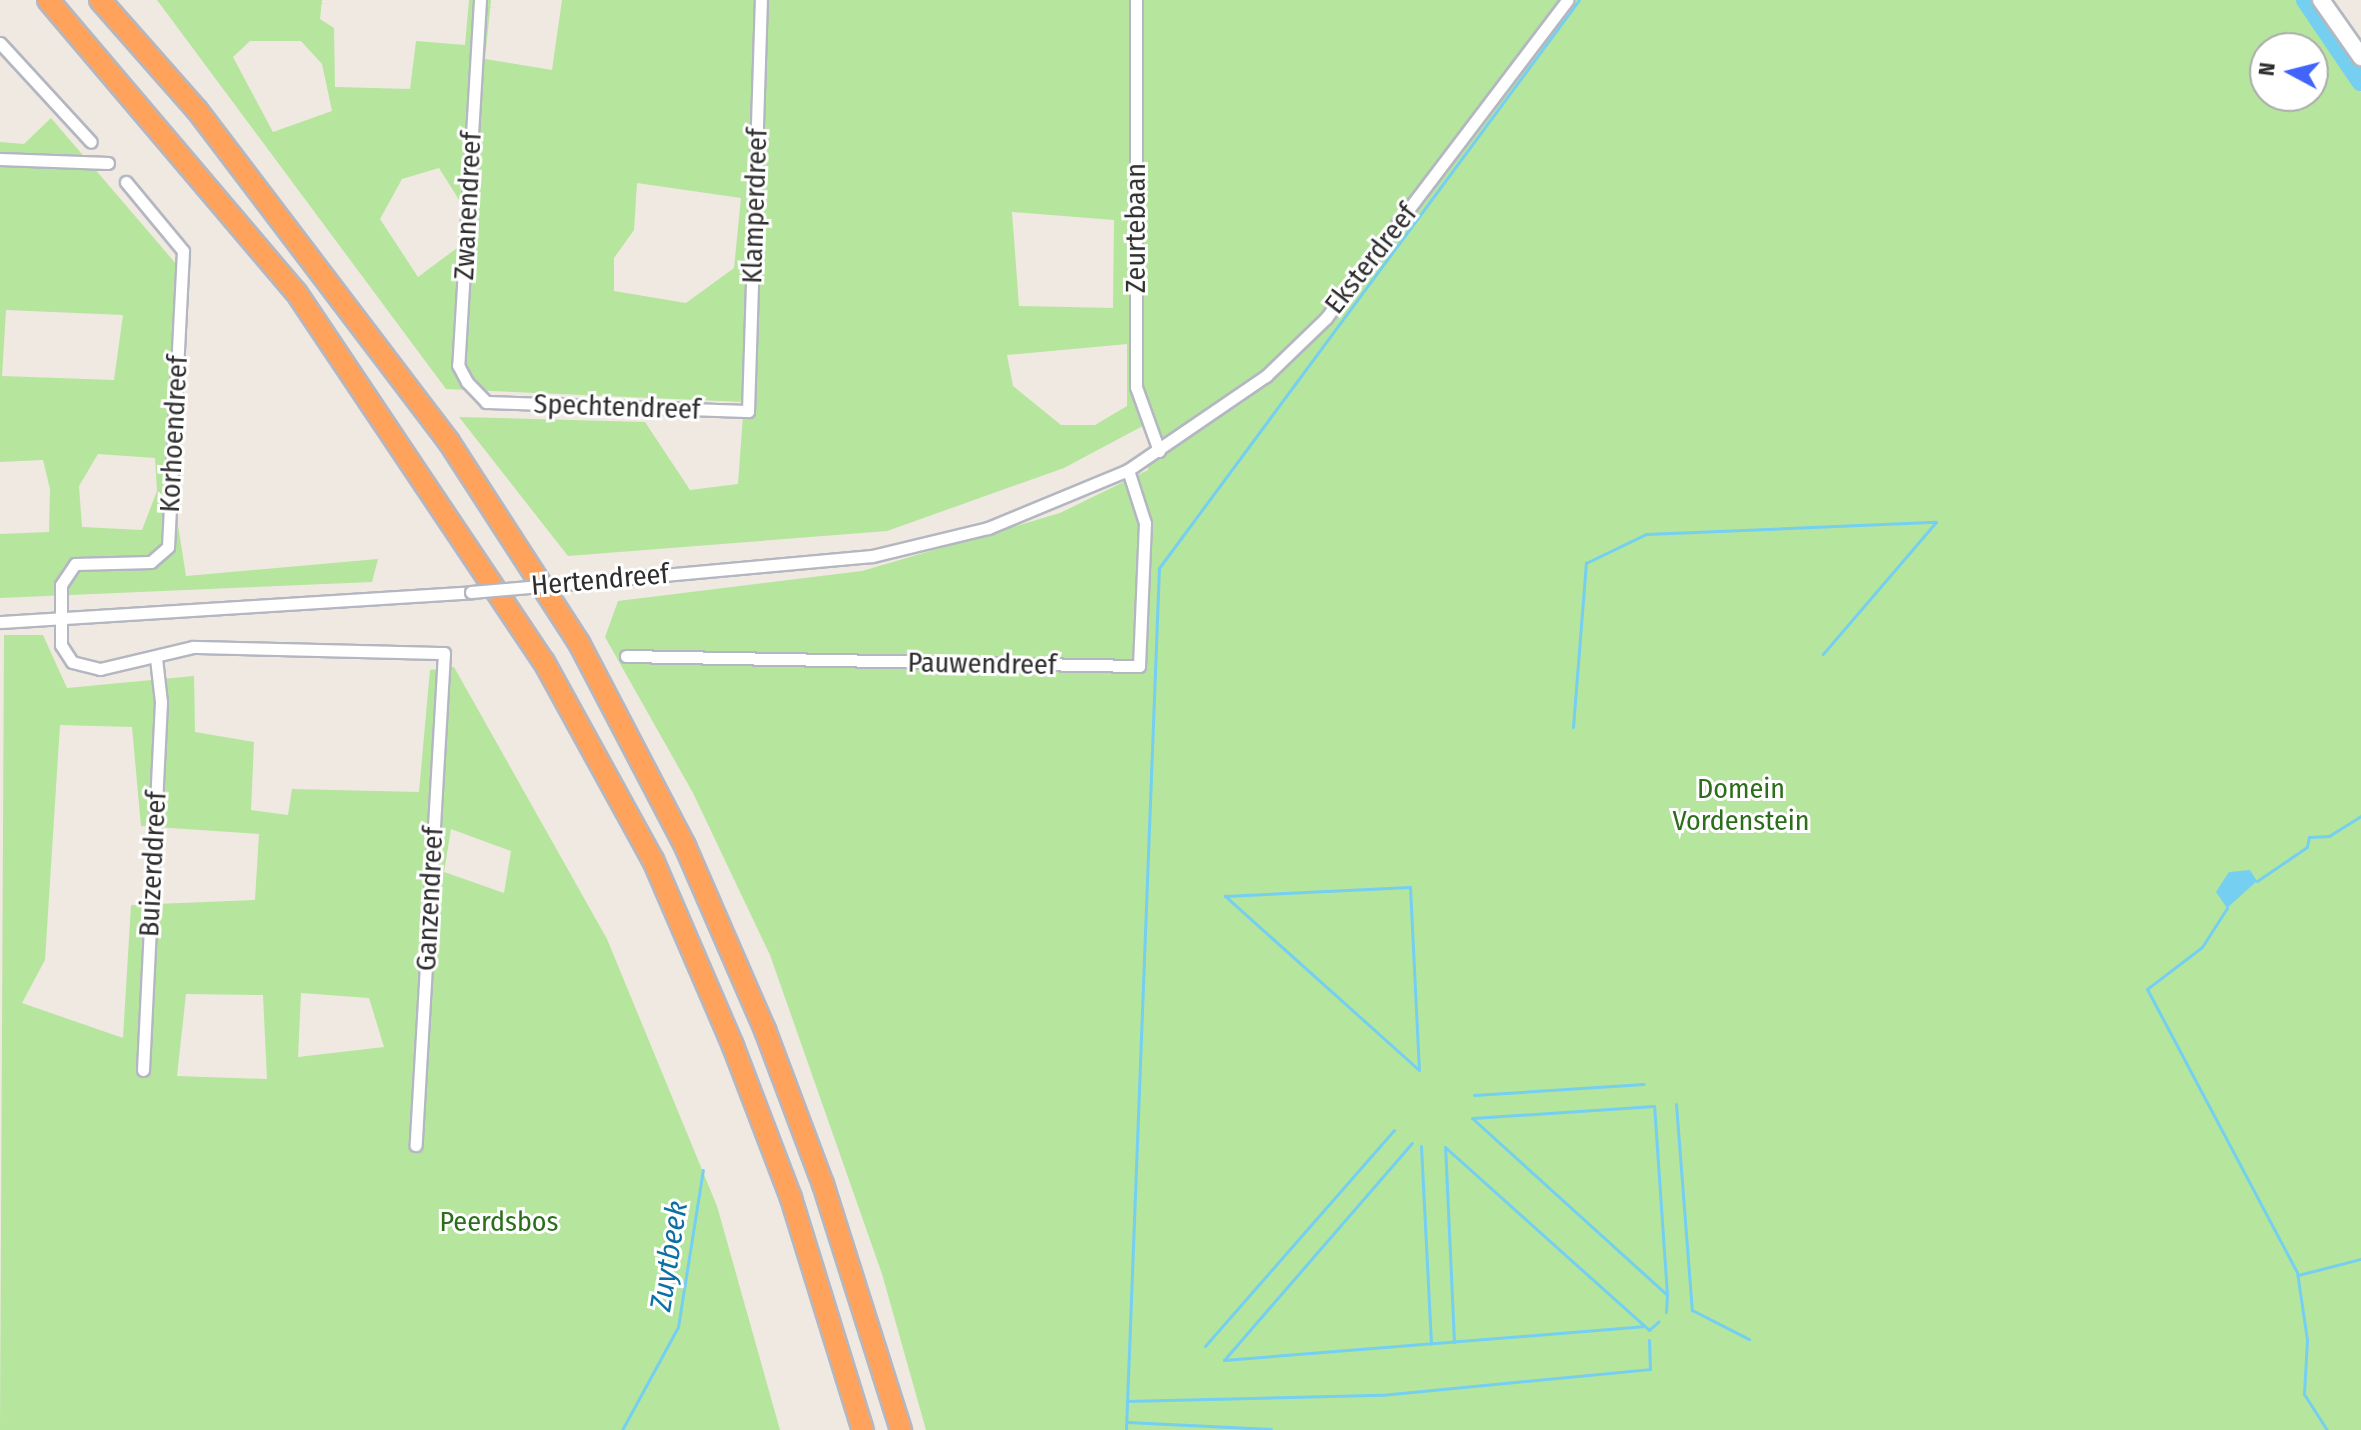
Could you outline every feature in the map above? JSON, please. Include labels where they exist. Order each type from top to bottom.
[{"type":"highway","points":[[48,0],[296,292],[544,662],[653,860],[733,1046],[791,1198],[863,1430]]},
{"type":"highway","points":[[100,0],[197,110],[449,442],[579,643],[685,846],[765,1030],[828,1198],[901,1430]]},
{"type":"main road","points":[[2321,0],[2361,57]]},
{"type":"street","name":"Zwanendreef","points":[[480,0],[458,365],[486,402]]},
{"type":"street","name":"Klamperdreef","points":[[748,411],[761,0]]},
{"type":"street","name":"Zeurtebaan","points":[[1136,0],[1136,387],[1159,451]]},
{"type":"street","name":"Eksterdreef","points":[[1128,470],[1266,376],[1326,318],[1567,0]]},
{"type":"street","points":[[0,43],[91,142]]},
{"type":"street","points":[[0,159],[108,163]]},
{"type":"street","name":"Korhoendreef","points":[[57,618],[62,576],[75,564],[151,562],[168,547],[183,251],[126,182]]},
{"type":"street","name":"Spechtendreef","points":[[486,402],[748,411]]},
{"type":"street","name":"Hertendreef","points":[[0,622],[471,592],[872,556],[988,528],[1128,470]]},
{"type":"street","name":"Pauwendreef","points":[[626,656],[1139,666],[1145,523],[1128,470]]},
{"type":"street","points":[[57,618],[72,662],[100,669],[156,658]]},
{"type":"street","name":"Ganzendreef","points":[[156,658],[193,647],[444,653],[416,1145]]},
{"type":"street","name":"Buizerddreef","points":[[143,1070],[161,702],[156,658]]},
{"type":"green space","name":"Domein Vordenstein","points":[[157,0],[322,0],[320,19],[334,28],[335,87],[410,89],[416,41],[465,45],[469,0],[491,0],[485,59],[552,70],[562,0],[2306,0],[2328,32],[2249,32],[2249,112],[2329,112],[2329,34],[2361,81],[2361,1430],[926,1430],[882,1274],[770,955],[693,793],[605,637],[618,601],[862,571],[1060,513],[1148,470],[1152,421],[1064,468],[887,531],[568,556],[459,417],[645,422],[690,490],[738,484],[744,402],[446,389]],"holes":[[[250,41],[301,41],[322,64],[332,111],[273,132],[233,57]],[[439,168],[461,203],[457,248],[418,277],[380,219],[402,179]],[[637,183],[741,198],[734,268],[686,303],[614,291],[614,258],[634,230]],[[1012,212],[1114,220],[1113,308],[1019,306]],[[1127,344],[1127,406],[1095,425],[1061,425],[1013,386],[1007,355]]]},
{"type":"green space","points":[[51,118],[183,272],[173,493],[186,576],[378,559],[372,582],[0,598],[0,534],[49,532],[50,489],[43,460],[0,462],[0,142],[24,144]],"holes":[[[6,310],[123,315],[114,380],[2,376]],[[98,454],[155,458],[157,491],[142,530],[82,527],[79,486]]]},
{"type":"green space","name":"Peerdsbos","points":[[4,635],[43,635],[67,688],[194,676],[195,732],[254,742],[251,810],[288,815],[292,789],[419,792],[430,670],[454,667],[607,939],[717,1206],[780,1430],[0,1430]],"holes":[[[60,725],[132,727],[141,826],[259,834],[255,900],[131,905],[123,1038],[22,1003],[45,960]],[[451,829],[511,851],[504,893],[444,872]],[[301,993],[369,998],[384,1047],[298,1057]],[[186,994],[263,995],[267,1079],[177,1076]]]},
{"type":"water","points":[[2250,870],[2257,881],[2227,908],[2216,892],[2229,872]]},
{"type":"waterway","points":[[1126,1430],[1159,568],[1579,0]]},
{"type":"waterway","points":[[2306,0],[2361,81]]},
{"type":"waterway","points":[[1573,727],[1586,563],[1646,534],[1936,522],[1823,654]]},
{"type":"waterway","points":[[2257,881],[2307,847],[2309,837],[2329,836],[2361,816]]},
{"type":"waterway","points":[[1410,887],[1419,1070],[1225,896],[1410,887]]},
{"type":"waterway","points":[[2227,908],[2202,947],[2147,989],[2297,1272],[2307,1340],[2304,1394],[2327,1430]]},
{"type":"waterway","points":[[1474,1095],[1644,1084]]},
{"type":"waterway","points":[[1676,1104],[1692,1310],[1749,1339]]},
{"type":"waterway","points":[[1666,1312],[1667,1295],[1654,1106],[1472,1118],[1667,1295]]},
{"type":"waterway","points":[[1205,1346],[1394,1130]]},
{"type":"waterway","points":[[1224,1360],[1412,1143]]},
{"type":"waterway","points":[[1421,1146],[1431,1344]]},
{"type":"waterway","points":[[1454,1342],[1445,1147],[1649,1330],[1659,1321]]},
{"type":"waterway","name":"Zuytbeek","points":[[622,1430],[678,1327],[703,1170]]},
{"type":"waterway","points":[[2298,1275],[2361,1259]]},
{"type":"waterway","points":[[1224,1360],[1643,1326]]},
{"type":"waterway","points":[[1127,1401],[1381,1395],[1650,1369],[1649,1340]]},
{"type":"waterway","points":[[1127,1422],[1271,1429]]}]
